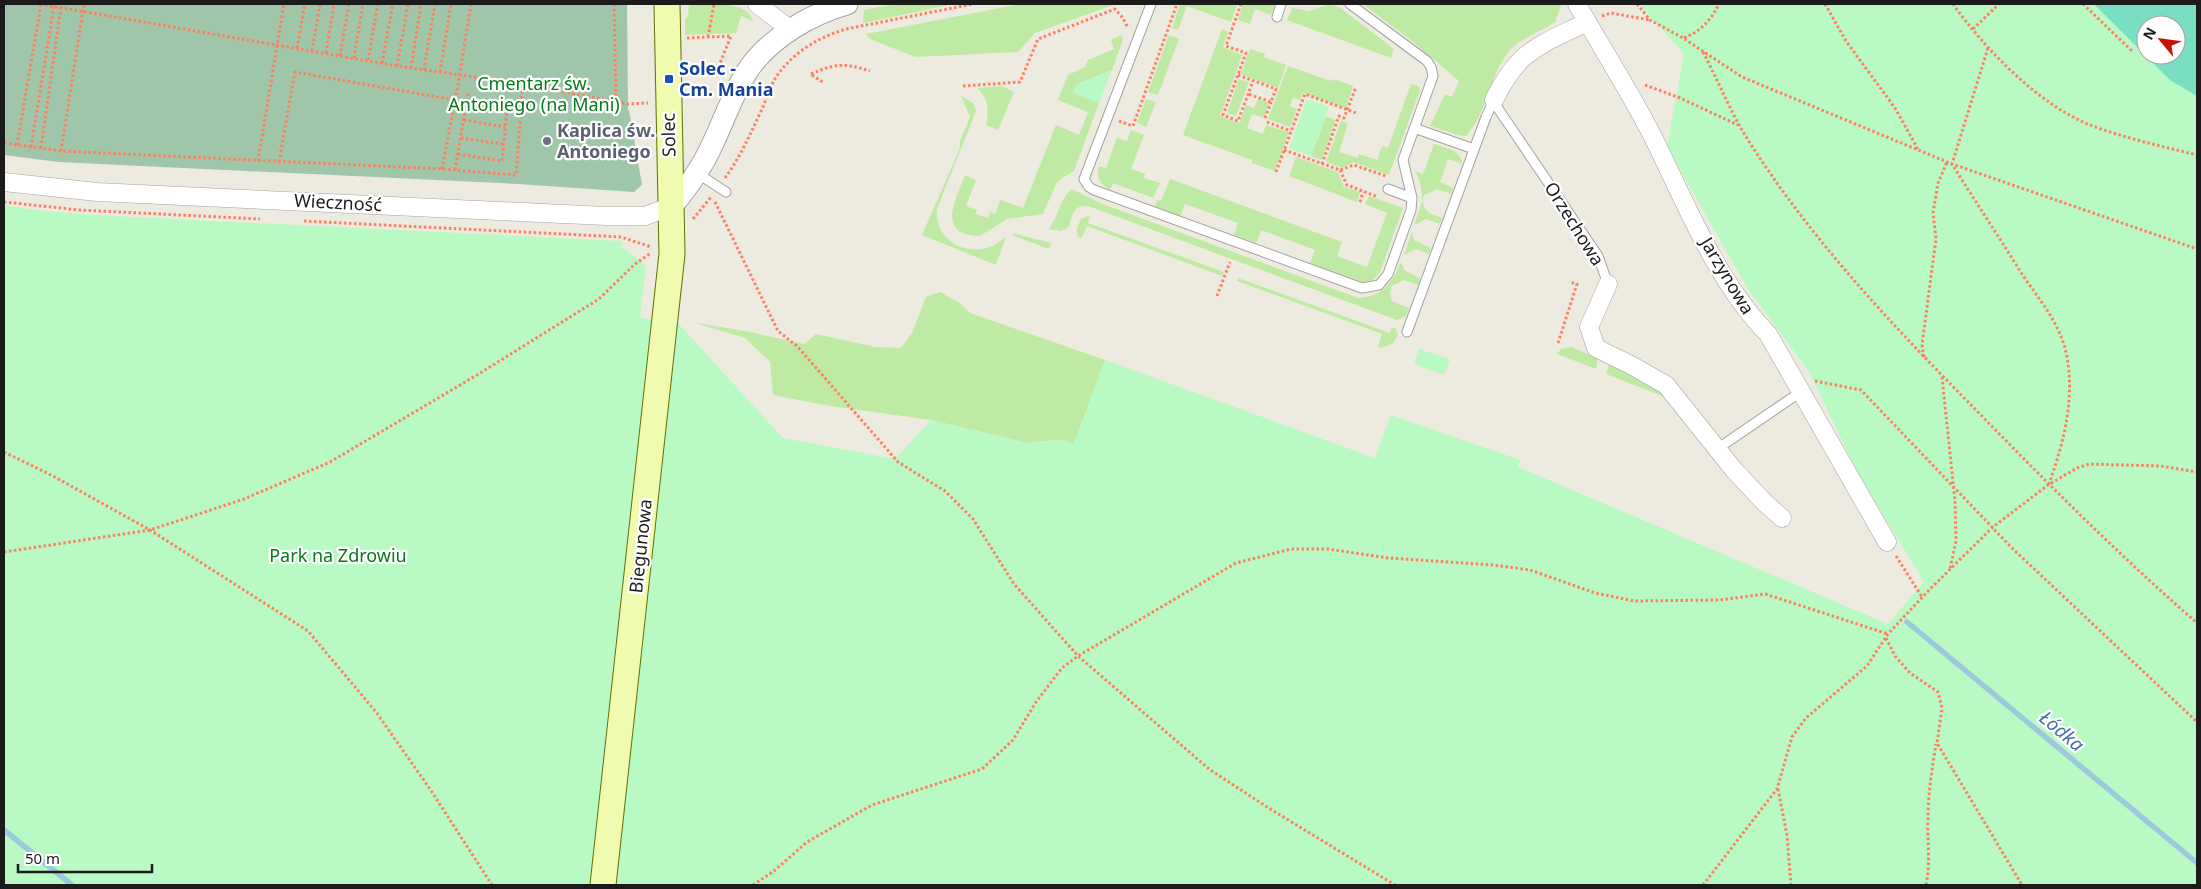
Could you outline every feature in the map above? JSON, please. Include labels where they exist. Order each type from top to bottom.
[{"type":"main road","name":"Solec","points":[[667,4],[672,206]]},
{"type":"main road","name":"Biegunowa","points":[[603,885],[670,278],[672,206]]},
{"type":"street","points":[[757,4],[791,30]]},
{"type":"street","points":[[672,206],[710,151],[749,68],[766,49],[791,30],[827,11],[847,4]]},
{"type":"street","name":"Jarzynowa","points":[[1577,4],[1653,137],[1685,203],[1734,293],[1749,315],[1768,334],[1887,542]]},
{"type":"street","points":[[1494,100],[1504,78],[1528,52],[1587,22]]},
{"type":"street","name":"Wieczność","points":[[4,182],[97,192],[606,216],[650,216],[672,206]]},
{"type":"street","name":"Orzechowa","points":[[1608,284],[1589,326],[1596,348],[1666,385],[1752,490],[1782,518]]},
{"type":"lane","points":[[1151,4],[1084,179],[1089,187],[1362,288],[1379,285],[1388,274],[1411,210],[1412,198],[1403,160],[1432,76],[1431,68],[1427,61],[1350,4]]},
{"type":"lane","points":[[1277,17],[1281,4]]},
{"type":"lane","points":[[1407,332],[1474,149],[1494,100]]},
{"type":"lane","name":"Orzechowa","points":[[1494,100],[1598,256],[1608,284]]},
{"type":"lane","points":[[1414,128],[1474,149]]},
{"type":"lane","points":[[696,173],[722,189]]},
{"type":"lane","points":[[1388,189],[1412,198]]},
{"type":"lane","points":[[1717,449],[1798,384]]},
{"type":"path","points":[[17,144],[40,4],[397,66],[523,84],[628,104],[648,103]]},
{"type":"path","points":[[60,151],[84,4]]},
{"type":"path","points":[[258,161],[284,4]]},
{"type":"path","points":[[297,48],[305,4]]},
{"type":"path","points":[[312,51],[320,4]]},
{"type":"path","points":[[326,53],[334,4]]},
{"type":"path","points":[[340,56],[349,4]]},
{"type":"path","points":[[354,58],[364,4]]},
{"type":"path","points":[[368,60],[378,4]]},
{"type":"path","points":[[382,63],[392,4]]},
{"type":"path","points":[[397,66],[408,4]]},
{"type":"path","points":[[411,68],[422,4]]},
{"type":"path","points":[[424,70],[435,4]]},
{"type":"path","points":[[440,72],[451,4]]},
{"type":"path","points":[[442,169],[471,4]]},
{"type":"path","points":[[614,4],[616,101]]},
{"type":"path","points":[[708,38],[714,4]]},
{"type":"path","points":[[692,223],[696,213],[712,195],[722,189],[742,154],[775,79],[783,68],[809,46],[830,34],[846,29],[973,4]]},
{"type":"path","points":[[1108,117],[1133,126],[1177,4]]},
{"type":"path","points":[[1241,4],[1226,46],[1246,54],[1223,115],[1238,121],[1253,81]]},
{"type":"path","points":[[1637,4],[1650,20]]},
{"type":"path","points":[[1683,38],[1697,32],[1712,18],[1719,4]]},
{"type":"path","points":[[1825,4],[1846,41],[1895,108],[1920,152]]},
{"type":"path","points":[[1953,4],[1988,48],[2052,104],[2089,124],[2146,143],[2197,155]]},
{"type":"path","points":[[1973,29],[1999,4]]},
{"type":"path","points":[[2083,4],[2132,51]]},
{"type":"path","points":[[31,147],[54,6]]},
{"type":"path","points":[[41,148],[61,7]]},
{"type":"path","points":[[963,86],[1020,82],[1038,39],[1115,9],[1124,18],[1128,28],[1125,37]]},
{"type":"path","points":[[1587,22],[1611,13],[1650,20],[1683,38],[1742,77],[1920,152],[2197,250]]},
{"type":"path","points":[[682,38],[732,36],[716,73],[682,74]]},
{"type":"path","points":[[1988,48],[1952,164],[2030,286],[2054,319],[2067,357],[2069,388],[2067,421],[2059,455],[2048,485]]},
{"type":"path","points":[[1703,52],[1719,81],[1738,125],[1793,204],[1875,305],[2048,485],[2197,623]]},
{"type":"path","points":[[824,84],[811,74],[836,64],[854,66],[870,72]]},
{"type":"path","points":[[279,162],[295,72],[455,100]]},
{"type":"path","points":[[1238,75],[1276,89],[1266,120],[1291,131]]},
{"type":"path","points":[[1619,78],[1657,89],[1738,125]]},
{"type":"path","points":[[4,143],[60,151],[442,169],[516,175],[523,84]]},
{"type":"path","points":[[1322,164],[1339,116],[1344,118],[1356,87]]},
{"type":"path","points":[[455,170],[468,93]]},
{"type":"path","points":[[1248,94],[1271,102]]},
{"type":"path","points":[[1276,172],[1305,94],[1356,113]]},
{"type":"path","points":[[466,103],[521,111]]},
{"type":"path","points":[[458,154],[502,161],[507,110]]},
{"type":"path","points":[[464,120],[505,127]]},
{"type":"path","points":[[461,138],[504,144]]},
{"type":"path","points":[[1284,150],[1340,170],[1354,165],[1408,182]]},
{"type":"path","points":[[1924,358],[1922,345],[1936,239],[1933,213],[1938,183],[1947,162]]},
{"type":"path","points":[[1340,170],[1347,185],[1379,198]]},
{"type":"path","points":[[1360,202],[1363,192]]},
{"type":"path","points":[[712,195],[778,331],[797,346],[898,462],[946,491],[973,518],[1014,584],[1078,656],[1209,769],[1395,885]]},
{"type":"path","points":[[4,202],[43,208],[98,212],[263,219]]},
{"type":"path","points":[[301,221],[621,237],[651,247]]},
{"type":"path","points":[[4,552],[150,530],[244,499],[330,462],[477,375],[599,299],[635,264],[651,252]]},
{"type":"path","points":[[1217,296],[1230,262]]},
{"type":"path","points":[[1558,342],[1577,284],[1569,282]]},
{"type":"path","points":[[1942,376],[1954,486],[1956,541],[1950,570]]},
{"type":"path","points":[[1798,384],[1861,390],[2012,548],[2197,722]]},
{"type":"path","points":[[4,452],[53,476],[150,530],[308,631],[376,712],[430,788],[492,885]]},
{"type":"path","points":[[1703,885],[1778,788],[1792,737],[1806,718],[1867,666],[1887,636],[1922,597],[1993,527],[2048,485],[2077,468],[2089,464],[2160,466],[2197,472]]},
{"type":"path","points":[[1887,542],[1922,597]]},
{"type":"path","points":[[753,885],[774,871],[807,842],[872,805],[982,769],[1013,740],[1036,702],[1062,668],[1078,656],[1236,562],[1292,549],[1328,549],[1388,558],[1493,565],[1530,570],[1595,593],[1634,602],[1720,600],[1764,594],[1887,636],[1895,656],[1910,672],[1938,692],[1942,708],[1931,777],[1928,818],[1930,868],[1926,885]]},
{"type":"path","points":[[1937,743],[2022,885]]},
{"type":"path","points":[[1778,788],[1787,835],[1791,885]]},
{"type":"green space","name":"Cmentarz św. Antoniego (na Mani)","points":[[4,4],[627,4],[628,110],[642,185],[634,192],[518,184],[59,162],[4,155]]},
{"type":"green space","points":[[689,4],[735,6],[749,14],[753,21],[741,16],[736,33],[685,35],[685,20],[688,16]]},
{"type":"green space","points":[[895,4],[955,4],[863,23],[864,10]]},
{"type":"green space","points":[[1020,4],[1116,4],[1035,33],[1018,52],[915,57],[870,39],[866,34]]},
{"type":"green space","points":[[1180,4],[1237,5],[1231,22],[1187,6],[1178,30],[1172,28]]},
{"type":"green space","points":[[1243,4],[1275,4],[1271,15],[1255,9],[1250,24],[1238,20]]},
{"type":"green space","points":[[1331,4],[1342,9],[1394,49],[1391,58],[1287,20],[1292,8],[1309,11]]},
{"type":"green space","points":[[1363,4],[1561,5],[1555,22],[1524,39],[1507,54],[1496,74],[1479,117],[1466,136],[1430,126],[1445,94],[1452,97],[1459,81],[1412,41]]},
{"type":"green space","name":"Park na Zdrowiu","points":[[1639,4],[2197,4],[2197,885],[4,885],[4,205],[43,211],[115,216],[622,241],[621,248],[625,249],[646,266],[640,318],[676,321],[783,438],[895,459],[931,420],[1028,443],[1059,440],[1074,444],[1105,360],[1375,458],[1391,415],[1520,460],[1518,467],[1888,624],[1924,582],[1854,466],[1810,373],[1748,289],[1667,147],[1684,54]]},
{"type":"green space","points":[[2094,4],[2197,4],[2197,96],[2170,80],[2155,65],[2186,65],[2186,15],[2136,15],[2136,46]]},
{"type":"green space","points":[[1222,29],[1228,32],[1223,47],[1242,55],[1220,116],[1239,123],[1246,105],[1254,108],[1258,99],[1269,103],[1264,118],[1252,114],[1247,128],[1263,134],[1266,125],[1289,132],[1275,171],[1252,163],[1252,160],[1183,135]]},
{"type":"green space","points":[[1121,35],[1123,40],[1112,70],[1077,84],[1074,93],[1099,103],[1074,171],[1056,184],[1043,214],[1007,219],[980,236],[966,234],[957,229],[953,223],[952,214],[965,175],[976,180],[966,206],[977,210],[976,214],[988,218],[990,212],[995,214],[1000,200],[1023,208],[1056,125],[1079,135],[1088,112],[1058,100],[1068,75],[1085,67],[1088,60],[1114,49],[1111,40]]},
{"type":"green space","points":[[1169,35],[1179,39],[1158,95],[1148,92]]},
{"type":"green space","points":[[1250,49],[1265,54],[1264,57],[1286,65],[1278,88],[1241,74]]},
{"type":"green space","points":[[1288,66],[1331,81],[1333,79],[1353,86],[1346,108],[1303,93],[1300,100],[1293,98],[1290,106],[1297,109],[1290,127],[1268,119]]},
{"type":"green space","points":[[1112,70],[1099,103],[1073,93],[1077,84]]},
{"type":"green space","points":[[1239,79],[1249,82],[1236,116],[1227,113]]},
{"type":"green space","points":[[1411,84],[1418,86],[1420,90],[1389,175],[1354,162],[1342,168],[1326,162],[1341,121],[1348,123],[1339,152],[1358,158],[1359,154],[1377,160],[1382,146],[1388,148]]},
{"type":"green space","points":[[1002,86],[1014,92],[998,130],[986,125],[988,114],[986,100],[977,88]]},
{"type":"green space","points":[[961,96],[973,103],[976,111],[937,209],[938,222],[943,233],[961,247],[984,249],[1006,236],[996,265],[922,235],[960,148],[960,141],[970,117]]},
{"type":"green space","points":[[1146,99],[1156,102],[1146,127],[1137,123]]},
{"type":"green space","points":[[1307,99],[1329,107],[1311,156],[1289,148]]},
{"type":"green space","points":[[1326,116],[1336,120],[1322,160],[1311,156]]},
{"type":"green space","points":[[1131,130],[1144,135],[1131,169],[1145,174],[1144,178],[1160,183],[1153,198],[1113,183],[1110,190],[1101,183],[1099,177],[1099,166],[1106,168],[1117,138],[1127,141]]},
{"type":"green space","points":[[1434,144],[1448,148],[1461,159],[1462,164],[1448,159],[1440,182],[1453,188],[1451,194],[1437,189],[1424,195],[1422,201],[1421,186],[1415,171],[1423,174]]},
{"type":"green space","points":[[1296,157],[1338,172],[1344,187],[1360,192],[1357,202],[1289,176]]},
{"type":"green space","points":[[1170,179],[1342,242],[1337,256],[1367,267],[1387,213],[1365,204],[1369,196],[1403,208],[1380,272],[1373,280],[1363,282],[1310,263],[1315,250],[1261,230],[1256,243],[1234,235],[1238,223],[1185,204],[1180,216],[1155,207],[1157,200],[1161,201]]},
{"type":"green space","points":[[1072,189],[1100,203],[1358,298],[1374,295],[1385,287],[1394,276],[1401,262],[1404,270],[1420,278],[1418,285],[1404,280],[1392,286],[1390,293],[1392,301],[1409,308],[1406,316],[1397,320],[1088,206],[1076,209],[1068,228],[1060,231],[1049,229],[1065,197]]},
{"type":"green space","points":[[1422,201],[1425,209],[1442,218],[1440,224],[1426,219],[1414,225]]},
{"type":"green space","points":[[1090,217],[1088,223],[1224,272],[1222,276],[1087,226],[1080,238],[1077,235],[1077,228],[1081,219]]},
{"type":"green space","points":[[1412,232],[1414,240],[1431,248],[1429,254],[1416,249],[1404,255]]},
{"type":"green space","points":[[1016,234],[1051,243],[1049,249],[1011,235]]},
{"type":"green space","points":[[1238,278],[1390,333],[1392,327],[1396,329],[1398,336],[1392,344],[1381,348],[1378,346],[1382,334],[1237,281]]},
{"type":"green space","points":[[940,292],[960,303],[970,313],[1105,360],[1074,444],[1059,440],[1028,443],[931,420],[824,405],[773,395],[770,362],[745,338],[692,322],[804,344],[816,334],[875,347],[901,348],[912,333],[926,297]]},
{"type":"green space","points":[[1571,347],[1598,358],[1596,369],[1557,354],[1561,349]]},
{"type":"green space","points":[[1419,349],[1450,359],[1444,375],[1414,364]]},
{"type":"green space","points":[[1612,364],[1659,385],[1665,397],[1606,374],[1609,365]]},
{"type":"waterway","name":"Łódka","points":[[1907,622],[2197,863]]},
{"type":"waterway","points":[[4,830],[72,885]]},
{"type":"place","name":"Solec - Cm. Mania","points":[[669,79]]},
{"type":"place","name":"Kaplica św. Antoniego","points":[[547,141]]}]
